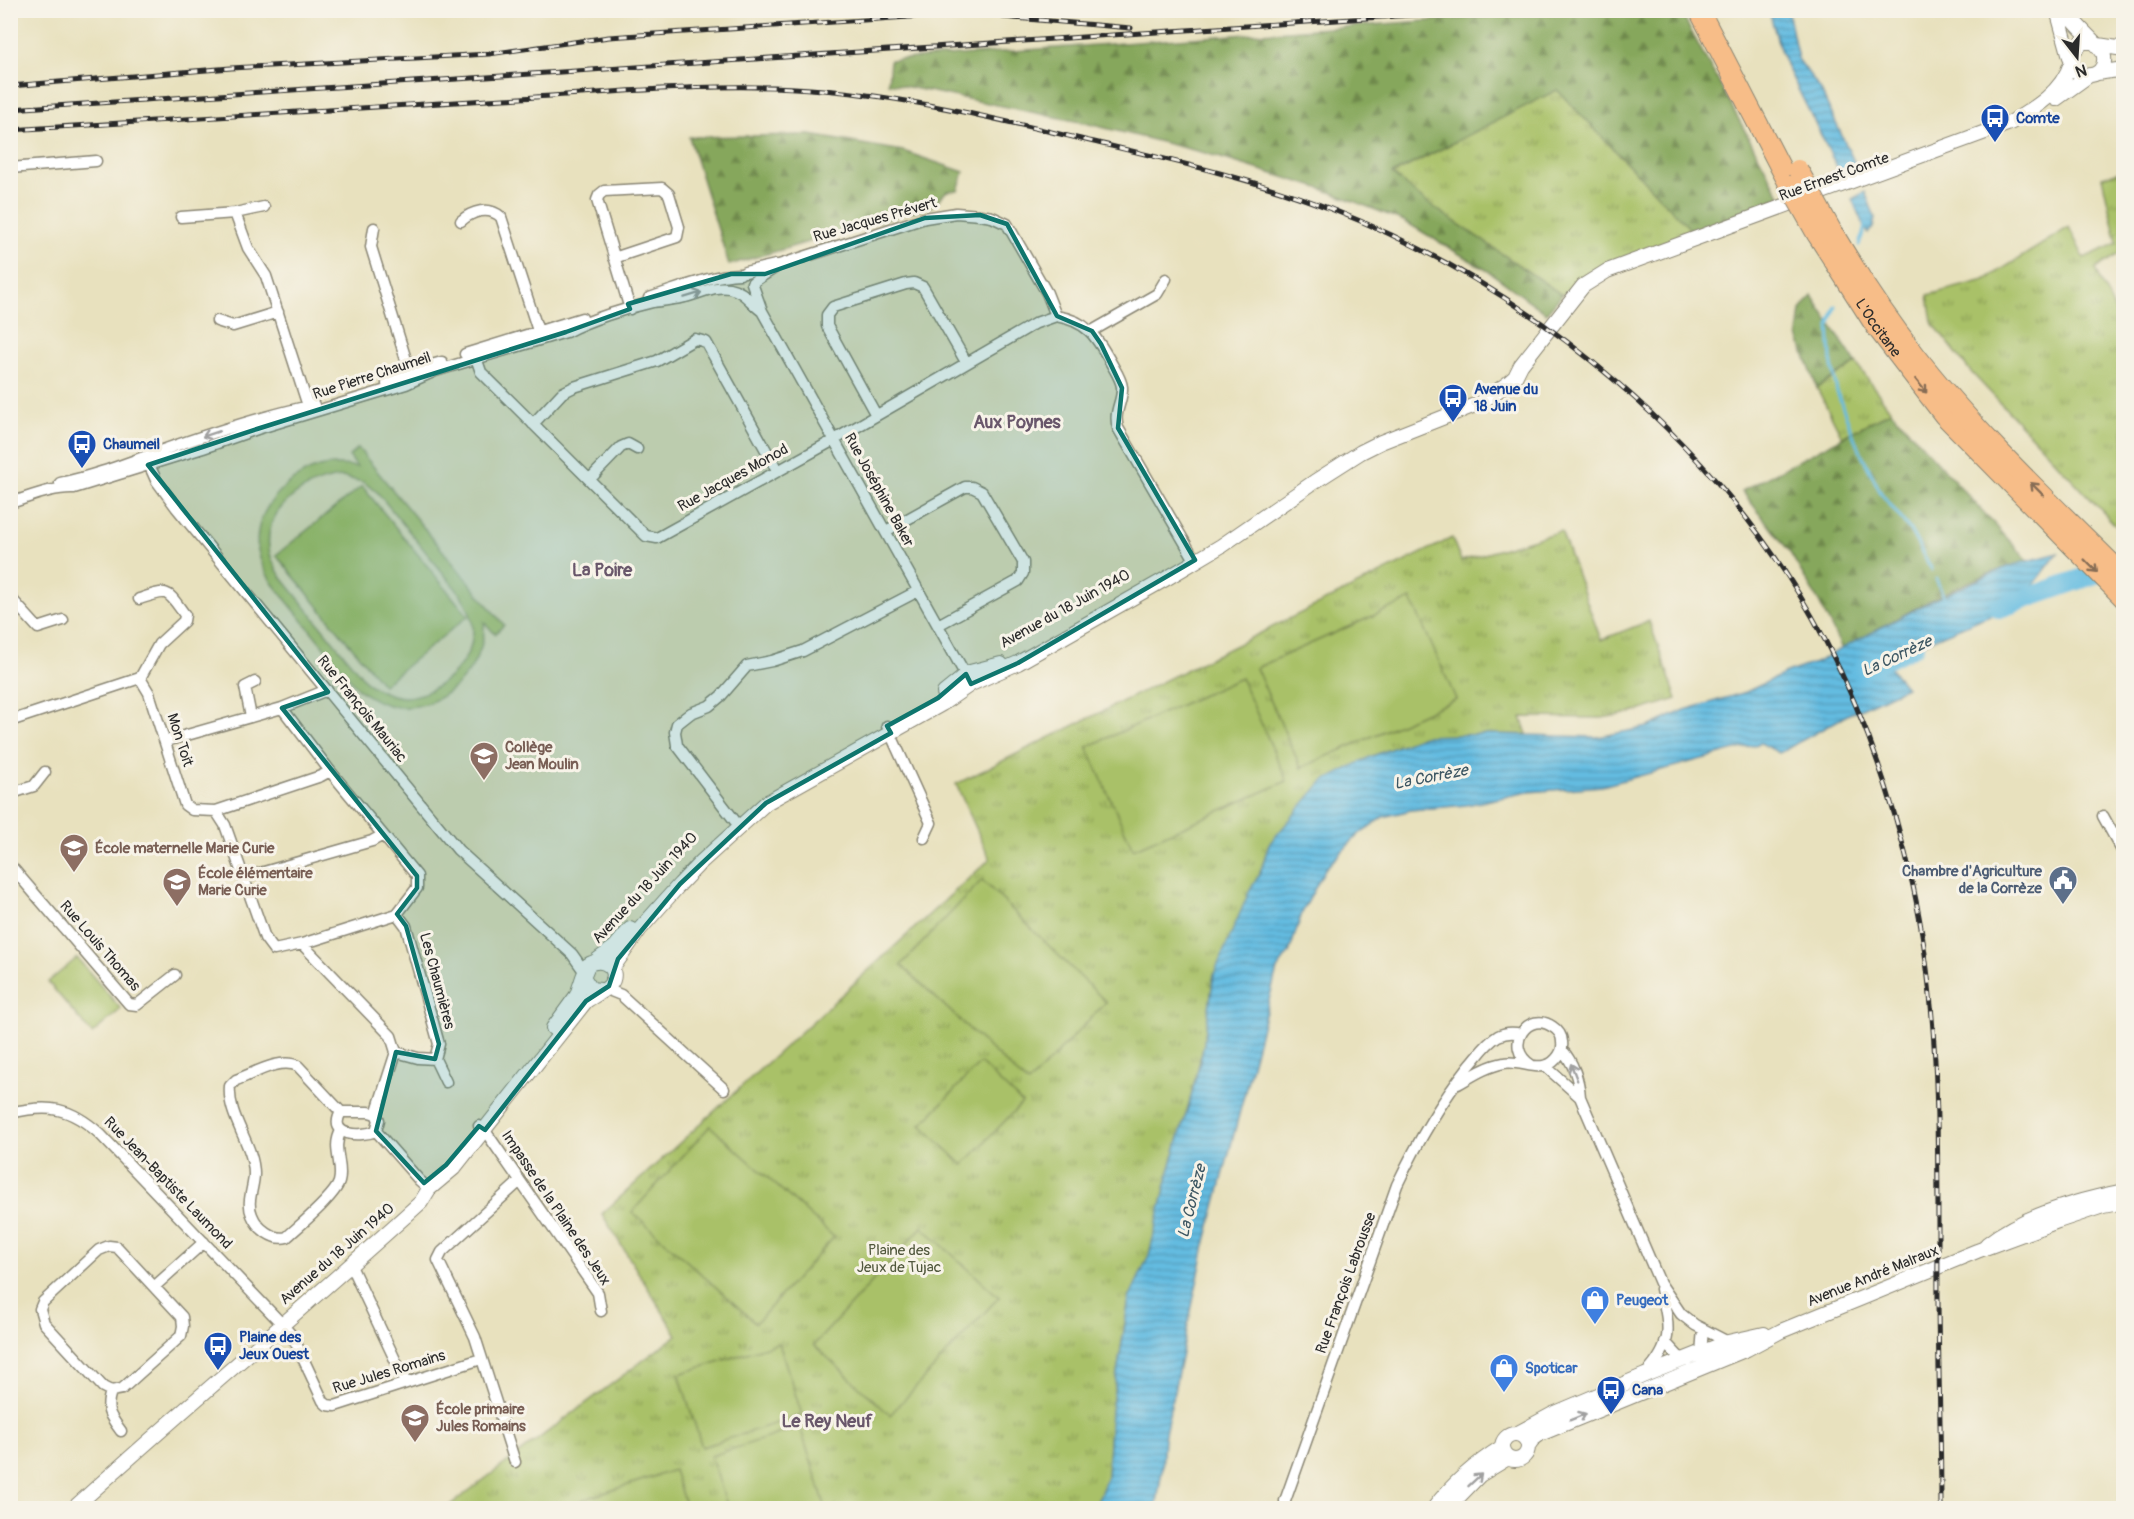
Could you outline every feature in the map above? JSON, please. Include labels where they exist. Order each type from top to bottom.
[{"type":"highway","name":"L'Occitane","points":[[1708,14],[1794,178],[1875,325],[1916,380],[1976,448],[2069,532],[2124,576]]},
{"type":"highway","name":"L'Occitane","points":[[2069,532],[2124,598]]},
{"type":"street","points":[[2057,10],[2071,60],[2077,72],[2093,74],[2101,69],[2105,59],[2104,54],[2078,27],[2066,10]]},
{"type":"street","points":[[2071,60],[2072,52],[2078,44],[2088,41],[2124,49]]},
{"type":"street","name":"Rue Ernest Comte","points":[[1537,347],[1581,292],[1583,286],[1617,267],[2010,123],[2056,90],[2067,74],[2071,60]]},
{"type":"street","name":"Rue Ernest Comte","points":[[1581,292],[1614,275],[2010,131],[2093,74],[2124,69]]},
{"type":"street","points":[[10,168],[96,161]]},
{"type":"street","points":[[614,258],[677,237],[679,227],[669,194],[665,190],[662,188],[604,191],[597,200],[614,258],[629,307]]},
{"type":"street","points":[[181,217],[235,213],[264,207]]},
{"type":"street","points":[[461,221],[466,216],[488,210],[496,212],[501,217],[539,336]]},
{"type":"street","points":[[235,213],[248,248],[266,276],[308,406]]},
{"type":"street","name":"Rue Jacques Prévert","points":[[746,287],[779,265],[925,218],[956,213],[992,217],[1007,224],[1047,293],[1056,316]]},
{"type":"street","points":[[374,228],[372,247],[412,377]]},
{"type":"street","name":"Rue Jacques Prévert","points":[[743,273],[772,264],[779,265]]},
{"type":"street","name":"Rue Pierre Chaumeil","points":[[10,503],[39,494],[74,488],[226,429],[435,371],[475,355],[629,307],[705,280],[743,273]]},
{"type":"street","name":"Rue Joséphine Baker","points":[[743,273],[752,276],[746,287],[755,307],[762,311],[968,680]]},
{"type":"street","points":[[1092,331],[1157,294],[1166,279]]},
{"type":"street","points":[[876,414],[827,326],[827,315],[833,307],[906,284],[918,284],[923,287],[966,362]]},
{"type":"street","name":"Rue Pierre Chaumeil","points":[[629,307],[684,298],[718,287],[746,287]]},
{"type":"street","points":[[217,321],[233,326],[278,312]]},
{"type":"street","points":[[1056,316],[1092,331],[1120,380],[1121,395],[1116,414],[1119,428],[1194,558]]},
{"type":"street","name":"Rue Jacques Monod","points":[[475,355],[481,372],[646,536],[657,538],[834,440],[1036,323],[1056,316]]},
{"type":"street","points":[[533,424],[562,393],[574,387],[657,361],[695,339],[706,342],[777,470]]},
{"type":"street","name":"Avenue du 18 Juin 1940","points":[[281,1323],[288,1311],[427,1186],[454,1168],[577,995],[589,968],[615,947],[697,853],[735,821],[798,777],[942,704],[976,670],[996,666],[1012,658],[1194,558],[1221,546],[1361,452],[1390,438],[1480,404],[1515,377],[1537,347]]},
{"type":"street","name":"Rue Pierre Chaumeil","points":[[10,497],[231,439],[412,377]]},
{"type":"street","points":[[590,479],[621,447],[628,444],[637,449]]},
{"type":"street","name":"Rue François Mauriac","points":[[147,461],[156,480],[176,507],[458,850],[589,968]]},
{"type":"street","points":[[886,531],[965,487],[972,487],[982,492],[1023,562],[1023,573],[1018,581],[938,625]]},
{"type":"street","name":"Avenue du 18 Juin 1940","points":[[968,680],[1018,663],[1194,558]]},
{"type":"street","points":[[10,721],[140,678],[159,644],[184,621],[185,615],[164,591],[139,598]]},
{"type":"street","points":[[735,821],[677,745],[675,732],[677,724],[691,713],[709,706],[721,696],[747,666],[803,651],[918,591]]},
{"type":"street","points":[[11,599],[38,628],[63,620]]},
{"type":"street","name":"Mon Toit","points":[[140,678],[149,693],[185,805],[192,810],[216,811]]},
{"type":"street","points":[[250,717],[245,687],[255,682]]},
{"type":"street","points":[[166,741],[282,708],[327,690]]},
{"type":"street","points":[[282,708],[330,771],[417,876],[417,888],[398,914],[302,944],[274,950],[265,938],[225,825],[216,811],[330,771]]},
{"type":"street","points":[[889,729],[931,823],[924,838]]},
{"type":"street","name":"Avenue du 18 Juin 1940","points":[[482,1128],[586,1001],[608,982],[640,929],[703,860],[766,803],[889,729]]},
{"type":"street","points":[[10,791],[12,794],[34,786],[45,772]]},
{"type":"street","points":[[2103,816],[2124,854]]},
{"type":"street","points":[[243,878],[372,841],[383,835]]},
{"type":"street","name":"Rue Louis Thomas","points":[[10,865],[129,1004],[137,1005],[175,975]]},
{"type":"street","name":"Les Chaumières","points":[[398,914],[406,927],[439,1044],[435,1059],[446,1082]]},
{"type":"street","points":[[302,944],[391,1036],[396,1052],[376,1114],[379,1120],[375,1131],[369,1134],[347,1134],[341,1131],[337,1120],[341,1112]]},
{"type":"street","points":[[608,982],[591,989],[587,986],[589,968],[606,962],[608,982],[724,1089]]},
{"type":"street","name":"Rue François Labrousse","points":[[1285,1501],[1397,1185],[1412,1152],[1455,1085],[1479,1054],[1499,1035],[1511,1032],[1521,1034],[1531,1024],[1546,1023],[1559,1033],[1562,1050],[1569,1058],[1580,1085],[1580,1096],[1660,1283],[1681,1314],[1728,1342]]},
{"type":"street","points":[[1521,1034],[1518,1041],[1521,1055],[1531,1065]]},
{"type":"street","points":[[1455,1085],[1501,1063],[1545,1066],[1552,1063],[1562,1050]]},
{"type":"street","points":[[396,1052],[418,1058],[435,1059]]},
{"type":"street","points":[[1479,1054],[1501,1063]]},
{"type":"street","points":[[341,1131],[337,1137],[339,1183],[333,1194],[287,1237],[279,1239],[270,1235],[252,1217],[249,1206],[254,1174],[252,1162],[228,1099],[230,1086],[236,1080],[281,1063],[290,1062],[298,1066],[341,1112],[376,1114]]},
{"type":"street","name":"Rue François Labrousse","points":[[1545,1066],[1580,1096]]},
{"type":"street","name":"Rue Jean-Baptiste Laumond","points":[[10,1113],[33,1108],[53,1108],[73,1114],[89,1124],[281,1323]]},
{"type":"street","name":"Impasse de la Plaine des Jeux","points":[[482,1128],[598,1293],[601,1311]]},
{"type":"street","points":[[375,1131],[427,1186]]},
{"type":"street","points":[[515,1462],[476,1337],[438,1260],[442,1252],[520,1181]]},
{"type":"street","name":"Avenue du 18 Juin 1940","points":[[74,1509],[281,1323],[293,1316],[351,1266],[421,1202],[427,1186]]},
{"type":"street","name":"Avenue André Malraux","points":[[1977,1251],[2001,1233],[2054,1210],[2124,1191]]},
{"type":"street","name":"Avenue André Malraux","points":[[1528,1446],[1540,1434],[1747,1349],[1781,1331],[1977,1251],[2069,1217],[2124,1202]]},
{"type":"street","points":[[154,1287],[204,1242]]},
{"type":"street","points":[[109,1246],[117,1247],[182,1317],[183,1326],[181,1336],[122,1389],[111,1391],[103,1387],[44,1323],[40,1310],[43,1302],[99,1250],[109,1246]]},
{"type":"street","points":[[351,1266],[406,1383]]},
{"type":"street","name":"Rue François Labrousse","points":[[1646,1375],[1653,1367],[1669,1330],[1660,1283]]},
{"type":"street","name":"Rue Jules Romains","points":[[281,1323],[292,1337],[327,1405],[335,1406],[481,1359]]},
{"type":"street","points":[[1665,1342],[1678,1356],[1695,1359],[1703,1329]]},
{"type":"street","name":"Avenue André Malraux","points":[[1641,1391],[1728,1342],[1781,1331]]},
{"type":"street","name":"Avenue André Malraux","points":[[1518,1433],[1553,1414],[1646,1375],[1695,1359],[1724,1358]]},
{"type":"street","points":[[111,1391],[108,1402],[109,1415],[121,1431]]},
{"type":"street","points":[[1518,1433],[1524,1437],[1528,1446],[1528,1450],[1518,1459],[1512,1460],[1505,1452],[1505,1441],[1518,1433]]},
{"type":"street","points":[[1434,1509],[1464,1474],[1505,1452]]},
{"type":"street","points":[[1448,1509],[1505,1452]]},
{"type":"highlighted area","points":[[980,215],[1007,224],[1057,316],[1092,331],[1101,344],[1122,388],[1118,428],[1195,560],[1018,663],[971,684],[966,674],[938,698],[887,726],[891,733],[766,803],[680,884],[618,959],[609,986],[586,1001],[485,1130],[479,1126],[446,1165],[424,1183],[376,1131],[396,1052],[435,1059],[439,1044],[406,926],[397,914],[417,888],[417,876],[282,708],[328,692],[148,465],[566,332],[630,309],[628,304],[731,274],[765,274],[925,218]]},
{"type":"green space","points":[[1563,11],[1680,11],[1783,201],[1693,232],[1557,90],[1392,174],[1425,201],[1562,295],[1546,313],[1488,271],[1404,221],[1325,190],[1205,153],[1085,123],[888,83],[890,60]]},
{"type":"green space","points":[[1557,89],[1693,232],[1609,264],[1562,295],[1391,175]]},
{"type":"green space","points":[[810,135],[903,151],[964,172],[958,190],[947,191],[932,206],[729,265],[689,137]]},
{"type":"green space","points":[[2123,171],[2123,251],[2095,269],[2123,328],[2123,529],[2119,529],[1971,372],[1932,322],[1928,295],[1985,280],[2069,227],[2084,258],[2117,243],[2102,177]]},
{"type":"green space","points":[[1812,296],[1856,363],[1817,388],[1798,336],[1801,310]]},
{"type":"green space","points":[[1856,363],[1891,411],[1842,437],[1817,388]]},
{"type":"green space","points":[[1891,411],[2028,561],[1979,577],[1842,649],[1819,602],[1789,551],[1742,491]]},
{"type":"green space","points":[[358,448],[504,625],[495,634],[484,622],[483,640],[468,672],[456,686],[441,697],[425,704],[407,707],[388,705],[359,690],[273,584],[260,559],[258,536],[261,522],[275,496],[298,477],[311,470],[332,465],[357,467],[349,456]],"holes":[[[342,477],[363,482],[377,492],[461,595],[471,616],[473,630],[471,642],[460,665],[441,684],[418,695],[395,696],[367,683],[282,578],[271,556],[269,533],[273,520],[290,498],[302,490],[329,479]]]},
{"type":"green space","points":[[362,486],[468,616],[383,685],[276,555]]},
{"type":"green space","name":"Plaine des Jeux de Tujac","points":[[1561,531],[1601,640],[1649,621],[1677,699],[1631,713],[1602,718],[1521,717],[1527,734],[1424,736],[1370,757],[1269,844],[1260,873],[1214,974],[1203,1049],[1189,1104],[1170,1168],[1149,1255],[1129,1299],[1111,1411],[1107,1477],[1095,1508],[446,1508],[677,1335],[602,1214],[990,859],[956,784],[1452,538],[1461,561]]},
{"type":"green space","points":[[1411,599],[1456,699],[1301,768],[1256,668]]},
{"type":"green space","points":[[1241,678],[1287,781],[1133,849],[1087,747]]},
{"type":"green space","points":[[982,880],[1106,1002],[1028,1084],[901,965]]},
{"type":"green space","points":[[77,958],[121,1009],[92,1034],[48,982]]},
{"type":"green space","points":[[980,1063],[1022,1103],[963,1165],[921,1125]]},
{"type":"green space","points":[[710,1126],[834,1237],[756,1323],[632,1212]]},
{"type":"green space","points":[[922,1227],[999,1297],[890,1415],[814,1345]]},
{"type":"green space","points":[[779,1343],[802,1415],[702,1447],[679,1374]]},
{"type":"green space","points":[[800,1427],[826,1508],[728,1508],[711,1456]]},
{"type":"green space","points":[[674,1470],[686,1508],[575,1508],[573,1503]]},
{"type":"water","points":[[1769,11],[1788,11],[1798,59],[1820,89],[1858,170],[1842,177],[1787,67]]},
{"type":"water","points":[[1865,192],[1875,217],[1873,228],[1868,233],[1852,199]]},
{"type":"water","points":[[2058,553],[2021,602],[1883,660],[1906,687],[1849,714],[1779,753],[1761,743],[1602,786],[1528,792],[1466,805],[1411,810],[1383,817],[1358,835],[1325,869],[1302,913],[1289,953],[1277,969],[1205,1245],[1164,1438],[1156,1508],[1095,1508],[1107,1477],[1111,1411],[1129,1299],[1149,1255],[1170,1168],[1189,1104],[1203,1049],[1214,974],[1249,892],[1260,873],[1269,844],[1322,782],[1370,757],[1424,736],[1493,734],[1598,737],[1648,727],[1685,710],[1746,692],[1786,673],[1815,663],[1929,602],[2009,566]]},
{"type":"waterway","points":[[1859,245],[1865,227]]},
{"type":"waterway","points":[[1836,306],[1829,326],[1831,360],[1837,392],[1857,445],[1881,493],[1910,530],[1932,570]]},
{"type":"waterway","name":"La Corrèze","points":[[1999,608],[2112,568]]},
{"type":"waterway","points":[[1936,579],[1944,597]]},
{"type":"waterway","name":"La Corrèze","points":[[1860,672],[1914,646]]},
{"type":"railway","points":[[10,86],[231,68],[489,54],[609,37],[1014,10]]},
{"type":"railway","points":[[10,109],[1485,10]]},
{"type":"railway","points":[[1003,17],[1131,28]]},
{"type":"railway","points":[[10,130],[703,87],[783,88],[857,94],[925,104],[1027,126],[1214,171],[1302,198],[1406,242],[1479,282],[1550,329],[1616,381],[1677,439],[1733,502],[1783,569],[1825,640],[1853,699],[1877,760],[1897,823],[1913,886],[1922,931],[1932,1021],[1938,1156],[1941,1508]]},
{"type":"place","name":"Comte","points":[[1995,144]]},
{"type":"place","name":"Avenue du 18 Juin","points":[[1453,424]]},
{"type":"place","name":"Chaumeil","points":[[82,470]]},
{"type":"place","name":"Collège Jean Moulin","points":[[484,782]]},
{"type":"place","name":"École maternelle Marie Curie","points":[[74,874]]},
{"type":"place","name":"Chambre d'Agriculture de la Corrèze","points":[[2063,906]]},
{"type":"place","name":"École élémentaire Marie Curie","points":[[177,908]]},
{"type":"place","name":"Peugeot","points":[[1595,1326]]},
{"type":"place","name":"Plaine des Jeux Ouest","points":[[218,1372]]},
{"type":"place","name":"Spoticar","points":[[1504,1394]]},
{"type":"place","name":"Cana","points":[[1611,1416]]},
{"type":"place","name":"École primaire Jules Romains","points":[[415,1444]]},
{"type":"district","name":"Aux Poynes","points":[[1017,422]]},
{"type":"district","name":"La Poire","points":[[602,570]]},
{"type":"district","name":"Le Rey Neuf","points":[[827,1421]]}]
